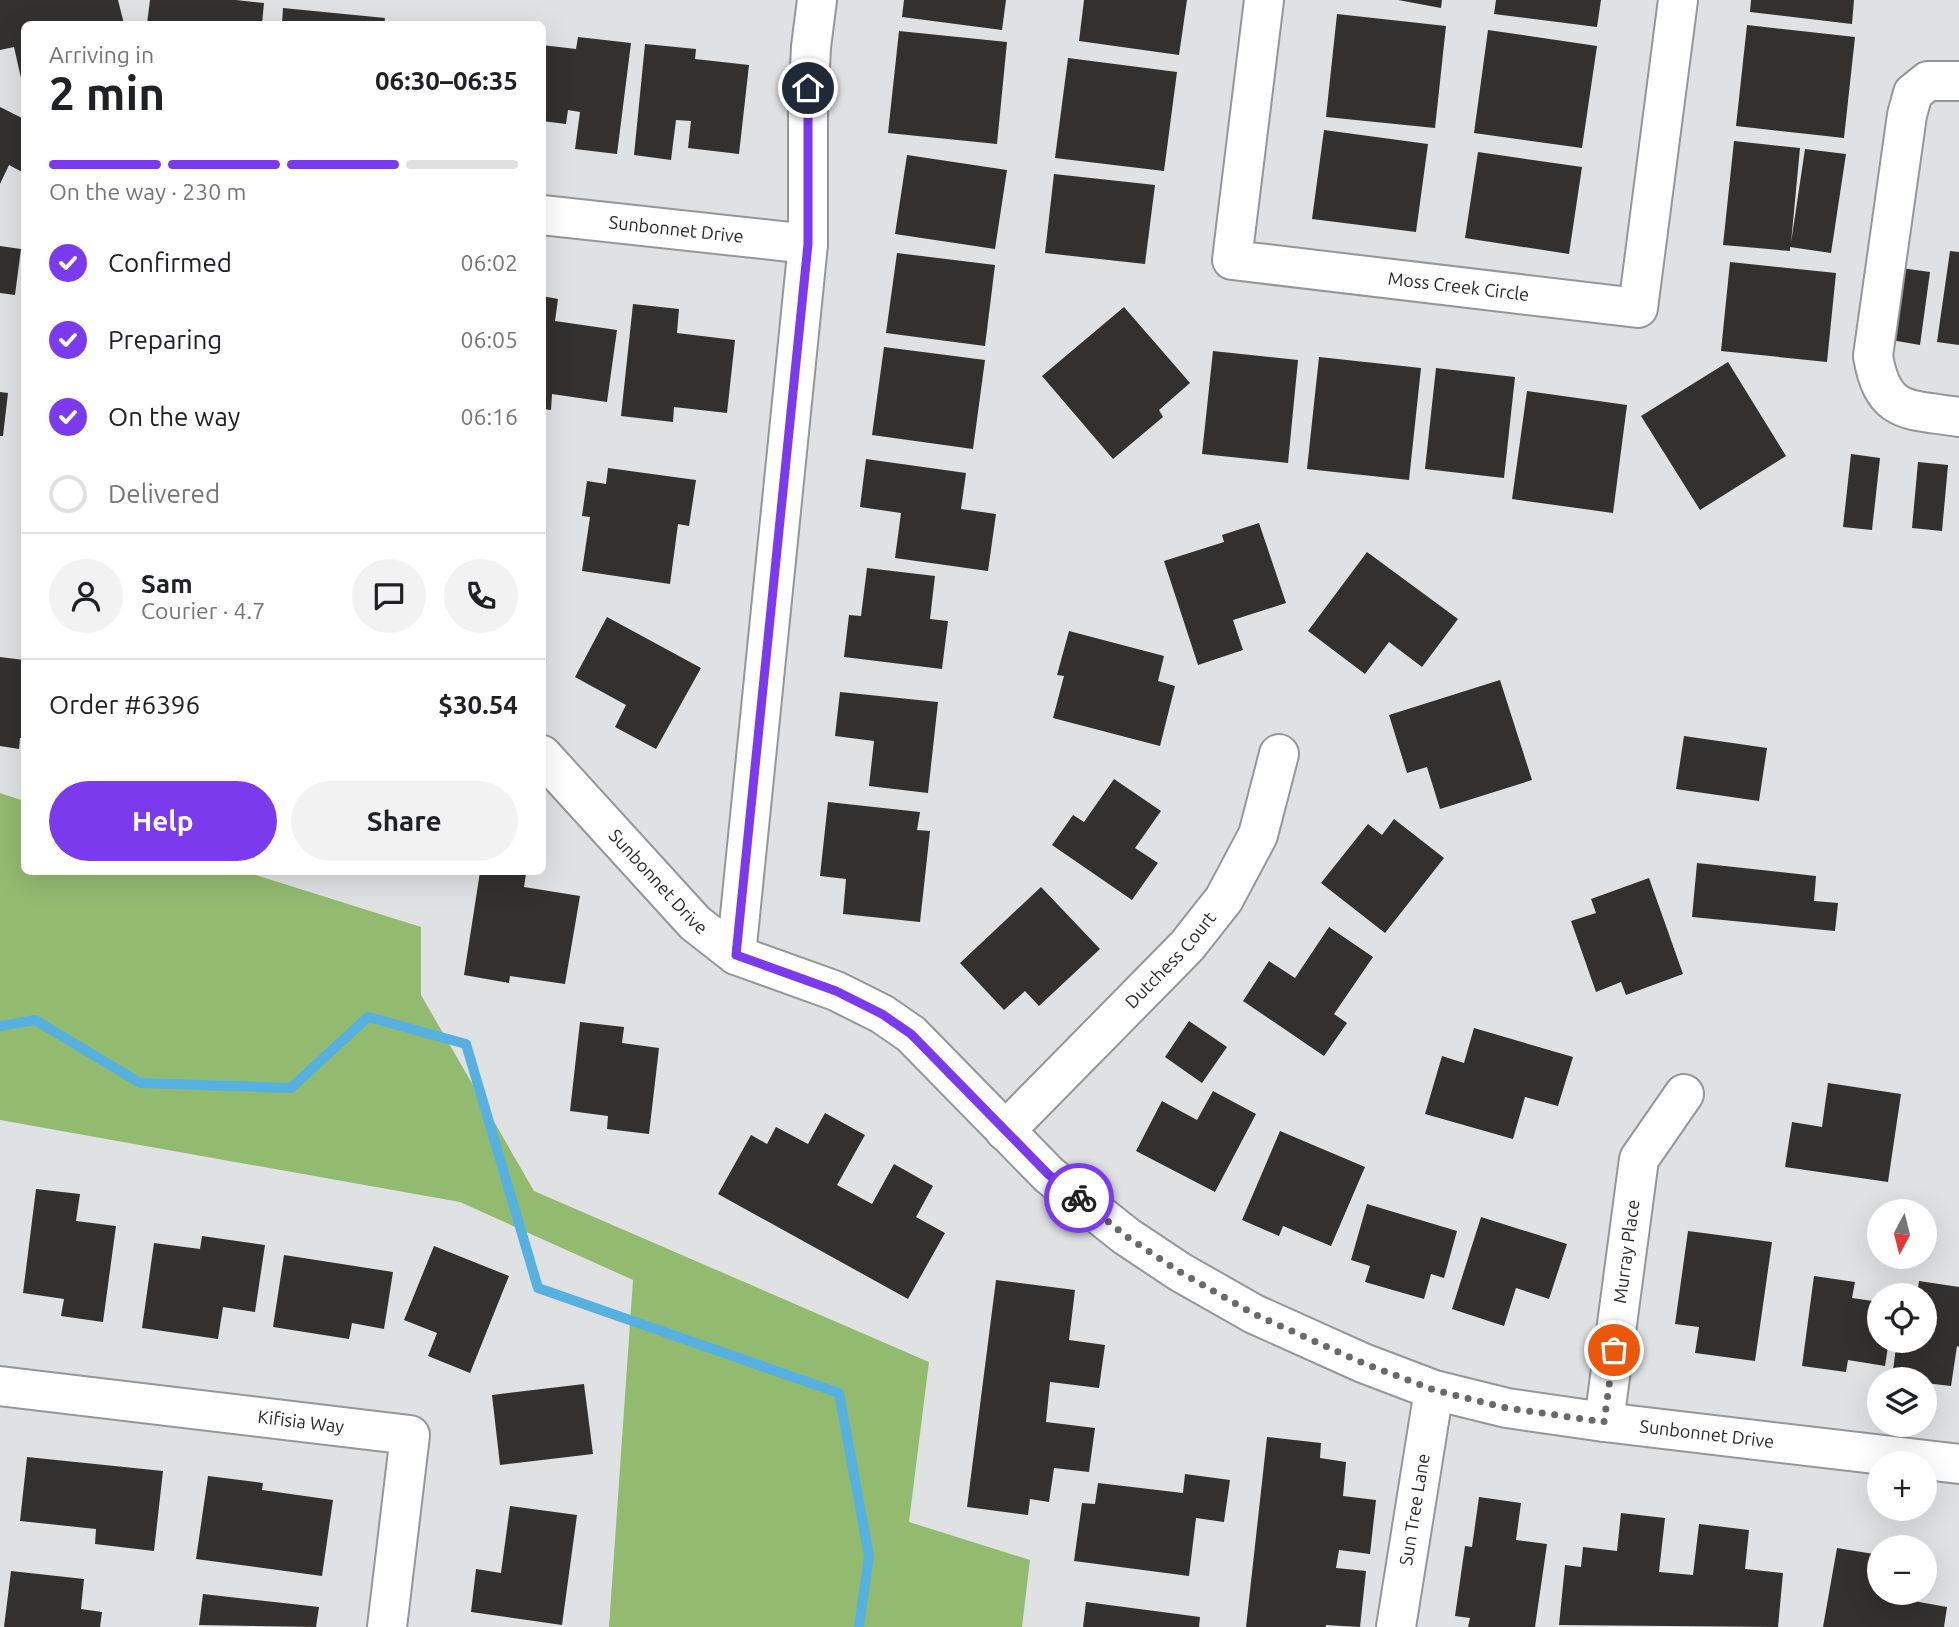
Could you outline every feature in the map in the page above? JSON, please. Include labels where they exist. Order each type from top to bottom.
[{"type":"street","points":[[736,955],[808,244],[807,108],[817,0]]},
{"type":"street","name":"Moss Creek Circle","points":[[1264,0],[1232,260],[1638,308],[1678,0]]},
{"type":"street","points":[[1959,81],[1928,80],[1913,93],[1907,115],[1873,356],[1877,380],[1889,400],[1907,409],[1959,417]]},
{"type":"street","name":"Sunbonnet Drive","points":[[546,215],[808,244]]},
{"type":"street","name":"Dutchess Court","points":[[1005,1130],[1187,946],[1224,899],[1258,835],[1279,754]]},
{"type":"street","name":"Sunbonnet Drive","points":[[546,759],[695,923],[736,955],[836,991],[882,1014],[911,1034],[1049,1175],[1126,1236],[1180,1272],[1254,1314],[1363,1363],[1434,1390],[1507,1408],[1959,1464]]},
{"type":"street","name":"Murray Place","points":[[1604,1422],[1639,1159],[1684,1094]]},
{"type":"street","name":"Kifisia Way","points":[[0,1387],[410,1435],[387,1627]]},
{"type":"street","name":"Sun Tree Lane","points":[[1396,1627],[1434,1390]]},
{"type":"green space","points":[[0,793],[21,800],[21,875],[256,875],[421,927],[421,995],[534,1191],[929,1362],[909,1522],[1030,1560],[1022,1627],[609,1627],[633,1280],[460,1202],[0,1120]]},
{"type":"building","points":[[0,0],[118,0],[123,21],[21,21],[21,78],[14,47],[0,50]]},
{"type":"building","points":[[150,0],[236,0],[264,3],[262,21],[147,21]]},
{"type":"building","points":[[904,0],[1006,0],[1002,30],[902,17]]},
{"type":"building","points":[[1084,0],[1187,0],[1179,55],[1079,41]]},
{"type":"building","points":[[1398,0],[1442,0],[1441,8]]},
{"type":"building","points":[[1496,0],[1601,0],[1597,27],[1494,14]]},
{"type":"building","points":[[1751,0],[1854,0],[1852,24],[1750,12]]},
{"type":"building","points":[[283,8],[385,18],[384,21],[282,21]]},
{"type":"building","points":[[1337,14],[1446,26],[1435,128],[1326,117]]},
{"type":"building","points":[[1747,25],[1855,37],[1844,138],[1736,126]]},
{"type":"building","points":[[1488,30],[1597,46],[1582,148],[1474,133]]},
{"type":"building","points":[[899,31],[1007,42],[997,144],[888,133]]},
{"type":"building","points":[[578,37],[631,43],[617,154],[575,149],[580,112],[568,110],[566,124],[546,122],[546,45],[576,49]]},
{"type":"building","points":[[645,44],[696,49],[695,59],[749,65],[739,154],[688,148],[691,121],[676,120],[671,160],[634,155]]},
{"type":"building","points":[[1068,58],[1177,72],[1164,171],[1055,158]]},
{"type":"building","points":[[0,107],[21,118],[21,171],[9,165],[0,184]]},
{"type":"building","points":[[1324,130],[1428,144],[1416,232],[1312,219]]},
{"type":"building","points":[[1734,141],[1800,148],[1791,243],[1805,149],[1846,154],[1831,253],[1790,247],[1790,251],[1723,245]]},
{"type":"building","points":[[1478,152],[1582,167],[1569,254],[1465,238]]},
{"type":"building","points":[[907,155],[1007,170],[995,249],[895,234]]},
{"type":"building","points":[[1054,174],[1155,185],[1145,264],[1045,253]]},
{"type":"building","points":[[0,246],[21,249],[15,295],[0,293]]},
{"type":"building","points":[[1950,251],[1959,252],[1959,345],[1937,342]]},
{"type":"building","points":[[897,253],[995,265],[985,346],[886,333]]},
{"type":"building","points":[[1730,262],[1836,273],[1827,362],[1721,351]]},
{"type":"building","points":[[1901,268],[1930,272],[1920,345],[1891,340]]},
{"type":"building","points":[[546,297],[558,299],[555,321],[617,330],[607,402],[552,394],[551,410],[546,409]]},
{"type":"building","points":[[633,304],[679,309],[677,333],[735,340],[727,413],[674,407],[673,422],[621,416]]},
{"type":"building","points":[[1124,307],[1190,383],[1159,410],[1163,417],[1113,459],[1042,376]]},
{"type":"building","points":[[884,347],[985,360],[973,449],[872,435]]},
{"type":"building","points":[[1213,351],[1298,360],[1288,463],[1202,454]]},
{"type":"building","points":[[1319,357],[1421,368],[1409,480],[1307,469]]},
{"type":"building","points":[[1728,362],[1786,456],[1700,510],[1641,416]]},
{"type":"building","points":[[1436,368],[1515,377],[1504,478],[1425,469]]},
{"type":"building","points":[[1527,391],[1627,405],[1613,513],[1512,499]]},
{"type":"building","points":[[0,392],[8,393],[3,436],[0,436]]},
{"type":"building","points":[[1851,454],[1880,458],[1872,530],[1843,527]]},
{"type":"building","points":[[866,459],[966,473],[961,509],[996,514],[988,571],[895,558],[901,513],[860,507]]},
{"type":"building","points":[[1918,462],[1948,465],[1942,531],[1912,528]]},
{"type":"building","points":[[608,468],[696,480],[689,526],[678,524],[670,584],[582,571],[590,517],[582,516],[587,481],[606,484]]},
{"type":"building","points":[[1259,523],[1286,603],[1233,620],[1243,650],[1198,665],[1164,561],[1224,542],[1222,535]]},
{"type":"building","points":[[1367,552],[1458,619],[1422,667],[1389,642],[1365,674],[1308,631]]},
{"type":"building","points":[[867,568],[935,576],[930,619],[948,621],[942,669],[844,657],[849,615],[861,616]]},
{"type":"building","points":[[607,617],[701,668],[656,749],[615,727],[626,705],[575,677]]},
{"type":"building","points":[[1069,631],[1164,656],[1158,681],[1175,686],[1160,746],[1053,718],[1064,676],[1057,675]]},
{"type":"building","points":[[0,657],[21,660],[21,738],[19,749],[0,746]]},
{"type":"building","points":[[1500,680],[1532,780],[1440,809],[1427,767],[1407,773],[1389,715]]},
{"type":"building","points":[[840,692],[938,702],[928,793],[869,786],[874,741],[835,736]]},
{"type":"building","points":[[1684,736],[1767,748],[1759,801],[1676,789]]},
{"type":"building","points":[[1114,779],[1161,811],[1135,848],[1158,863],[1132,900],[1052,845],[1073,815],[1084,822]]},
{"type":"building","points":[[828,802],[920,812],[917,830],[930,831],[920,922],[843,914],[846,879],[820,876]]},
{"type":"building","points":[[1394,819],[1444,858],[1385,933],[1321,883],[1368,824],[1382,835]]},
{"type":"building","points":[[1697,863],[1816,876],[1814,901],[1838,903],[1835,931],[1692,917]]},
{"type":"building","points":[[480,875],[526,875],[524,887],[580,896],[565,984],[510,976],[509,983],[464,975]]},
{"type":"building","points":[[1649,878],[1683,974],[1626,995],[1621,982],[1596,992],[1571,921],[1596,913],[1591,899]]},
{"type":"building","points":[[1041,887],[1100,949],[1039,1006],[1025,991],[1004,1010],[960,963]]},
{"type":"building","points":[[1329,927],[1373,957],[1334,1014],[1347,1023],[1324,1056],[1243,1001],[1269,961],[1295,978]]},
{"type":"building","points":[[1189,1021],[1227,1047],[1202,1083],[1165,1057]]},
{"type":"building","points":[[580,1022],[624,1027],[622,1043],[659,1048],[649,1134],[607,1129],[608,1116],[570,1111]]},
{"type":"building","points":[[1474,1028],[1573,1057],[1558,1106],[1525,1097],[1513,1139],[1425,1114],[1442,1056],[1464,1063]]},
{"type":"building","points":[[1828,1083],[1901,1094],[1888,1182],[1785,1167],[1792,1122],[1822,1127]]},
{"type":"building","points":[[1213,1091],[1256,1114],[1215,1192],[1136,1151],[1162,1101],[1197,1120]]},
{"type":"building","points":[[825,1113],[865,1135],[837,1185],[872,1204],[894,1164],[933,1186],[916,1217],[945,1233],[908,1299],[718,1194],[751,1135],[767,1144],[776,1127],[808,1144]]},
{"type":"building","points":[[1280,1131],[1365,1167],[1331,1246],[1283,1226],[1279,1236],[1242,1220]]},
{"type":"building","points":[[36,1189],[80,1194],[76,1221],[116,1226],[103,1322],[61,1316],[64,1299],[23,1293]]},
{"type":"building","points":[[1367,1204],[1457,1231],[1444,1278],[1431,1274],[1424,1299],[1365,1282],[1370,1266],[1351,1260]]},
{"type":"building","points":[[1481,1217],[1567,1244],[1549,1299],[1516,1288],[1504,1326],[1452,1309]]},
{"type":"building","points":[[1688,1231],[1772,1242],[1755,1361],[1695,1353],[1699,1327],[1675,1324]]},
{"type":"building","points":[[202,1236],[265,1245],[255,1312],[223,1307],[218,1339],[142,1328],[154,1243],[200,1249]]},
{"type":"building","points":[[434,1246],[509,1276],[470,1373],[428,1356],[437,1333],[404,1320]]},
{"type":"building","points":[[284,1255],[393,1272],[384,1329],[352,1323],[349,1339],[273,1327]]},
{"type":"building","points":[[1814,1276],[1855,1282],[1852,1298],[1867,1300],[1867,1353],[1887,1353],[1885,1366],[1848,1360],[1846,1372],[1802,1366]]},
{"type":"building","points":[[996,1280],[1075,1290],[1069,1340],[1105,1345],[1099,1388],[1050,1382],[1046,1422],[1095,1428],[1089,1472],[1054,1468],[1049,1502],[1030,1499],[1028,1515],[967,1507]]},
{"type":"building","points":[[1937,1284],[1959,1287],[1959,1347],[1957,1346],[1951,1386],[1937,1384],[1937,1367],[1893,1367],[1895,1353],[1937,1353]]},
{"type":"building","points":[[584,1384],[593,1454],[500,1465],[492,1395]]},
{"type":"building","points":[[1267,1437],[1321,1443],[1320,1458],[1346,1462],[1343,1496],[1376,1500],[1370,1554],[1339,1550],[1336,1568],[1366,1571],[1360,1627],[1246,1627]]},
{"type":"building","points":[[27,1457],[163,1471],[154,1551],[95,1544],[96,1529],[20,1521]]},
{"type":"building","points":[[1185,1474],[1230,1480],[1224,1522],[1196,1518],[1189,1576],[1074,1561],[1082,1503],[1095,1504],[1098,1483],[1183,1493]]},
{"type":"building","points":[[208,1476],[263,1483],[262,1490],[333,1500],[322,1576],[196,1559]]},
{"type":"building","points":[[1479,1497],[1521,1503],[1516,1540],[1547,1544],[1535,1627],[1468,1627],[1470,1618],[1455,1616],[1465,1546],[1472,1547]]},
{"type":"building","points":[[510,1506],[577,1515],[562,1625],[471,1612],[476,1569],[501,1573]]},
{"type":"building","points":[[1621,1513],[1665,1518],[1659,1572],[1693,1575],[1699,1524],[1749,1530],[1745,1569],[1783,1573],[1778,1627],[1559,1625],[1565,1565],[1581,1567],[1583,1547],[1617,1551]]},
{"type":"building","points":[[1837,1548],[1867,1553],[1867,1605],[1947,1607],[1944,1627],[1823,1627]]},
{"type":"building","points":[[11,1571],[84,1579],[81,1609],[102,1612],[100,1627],[4,1627]]},
{"type":"building","points":[[203,1594],[319,1607],[316,1627],[199,1625]]},
{"type":"building","points":[[1086,1602],[1200,1617],[1199,1627],[1083,1627]]},
{"type":"waterway","points":[[0,1026],[35,1020],[140,1083],[291,1088],[368,1017],[466,1044],[538,1288],[839,1393],[869,1556],[859,1627]]},
{"type":"way so far","points":[[1079,1198],[1126,1236],[1180,1272],[1254,1314],[1363,1363],[1434,1390],[1507,1408],[1604,1422],[1614,1350]]},
{"type":"route","points":[[808,88],[808,244],[736,955],[836,991],[882,1014],[911,1034],[1049,1175],[1079,1198]]}]
